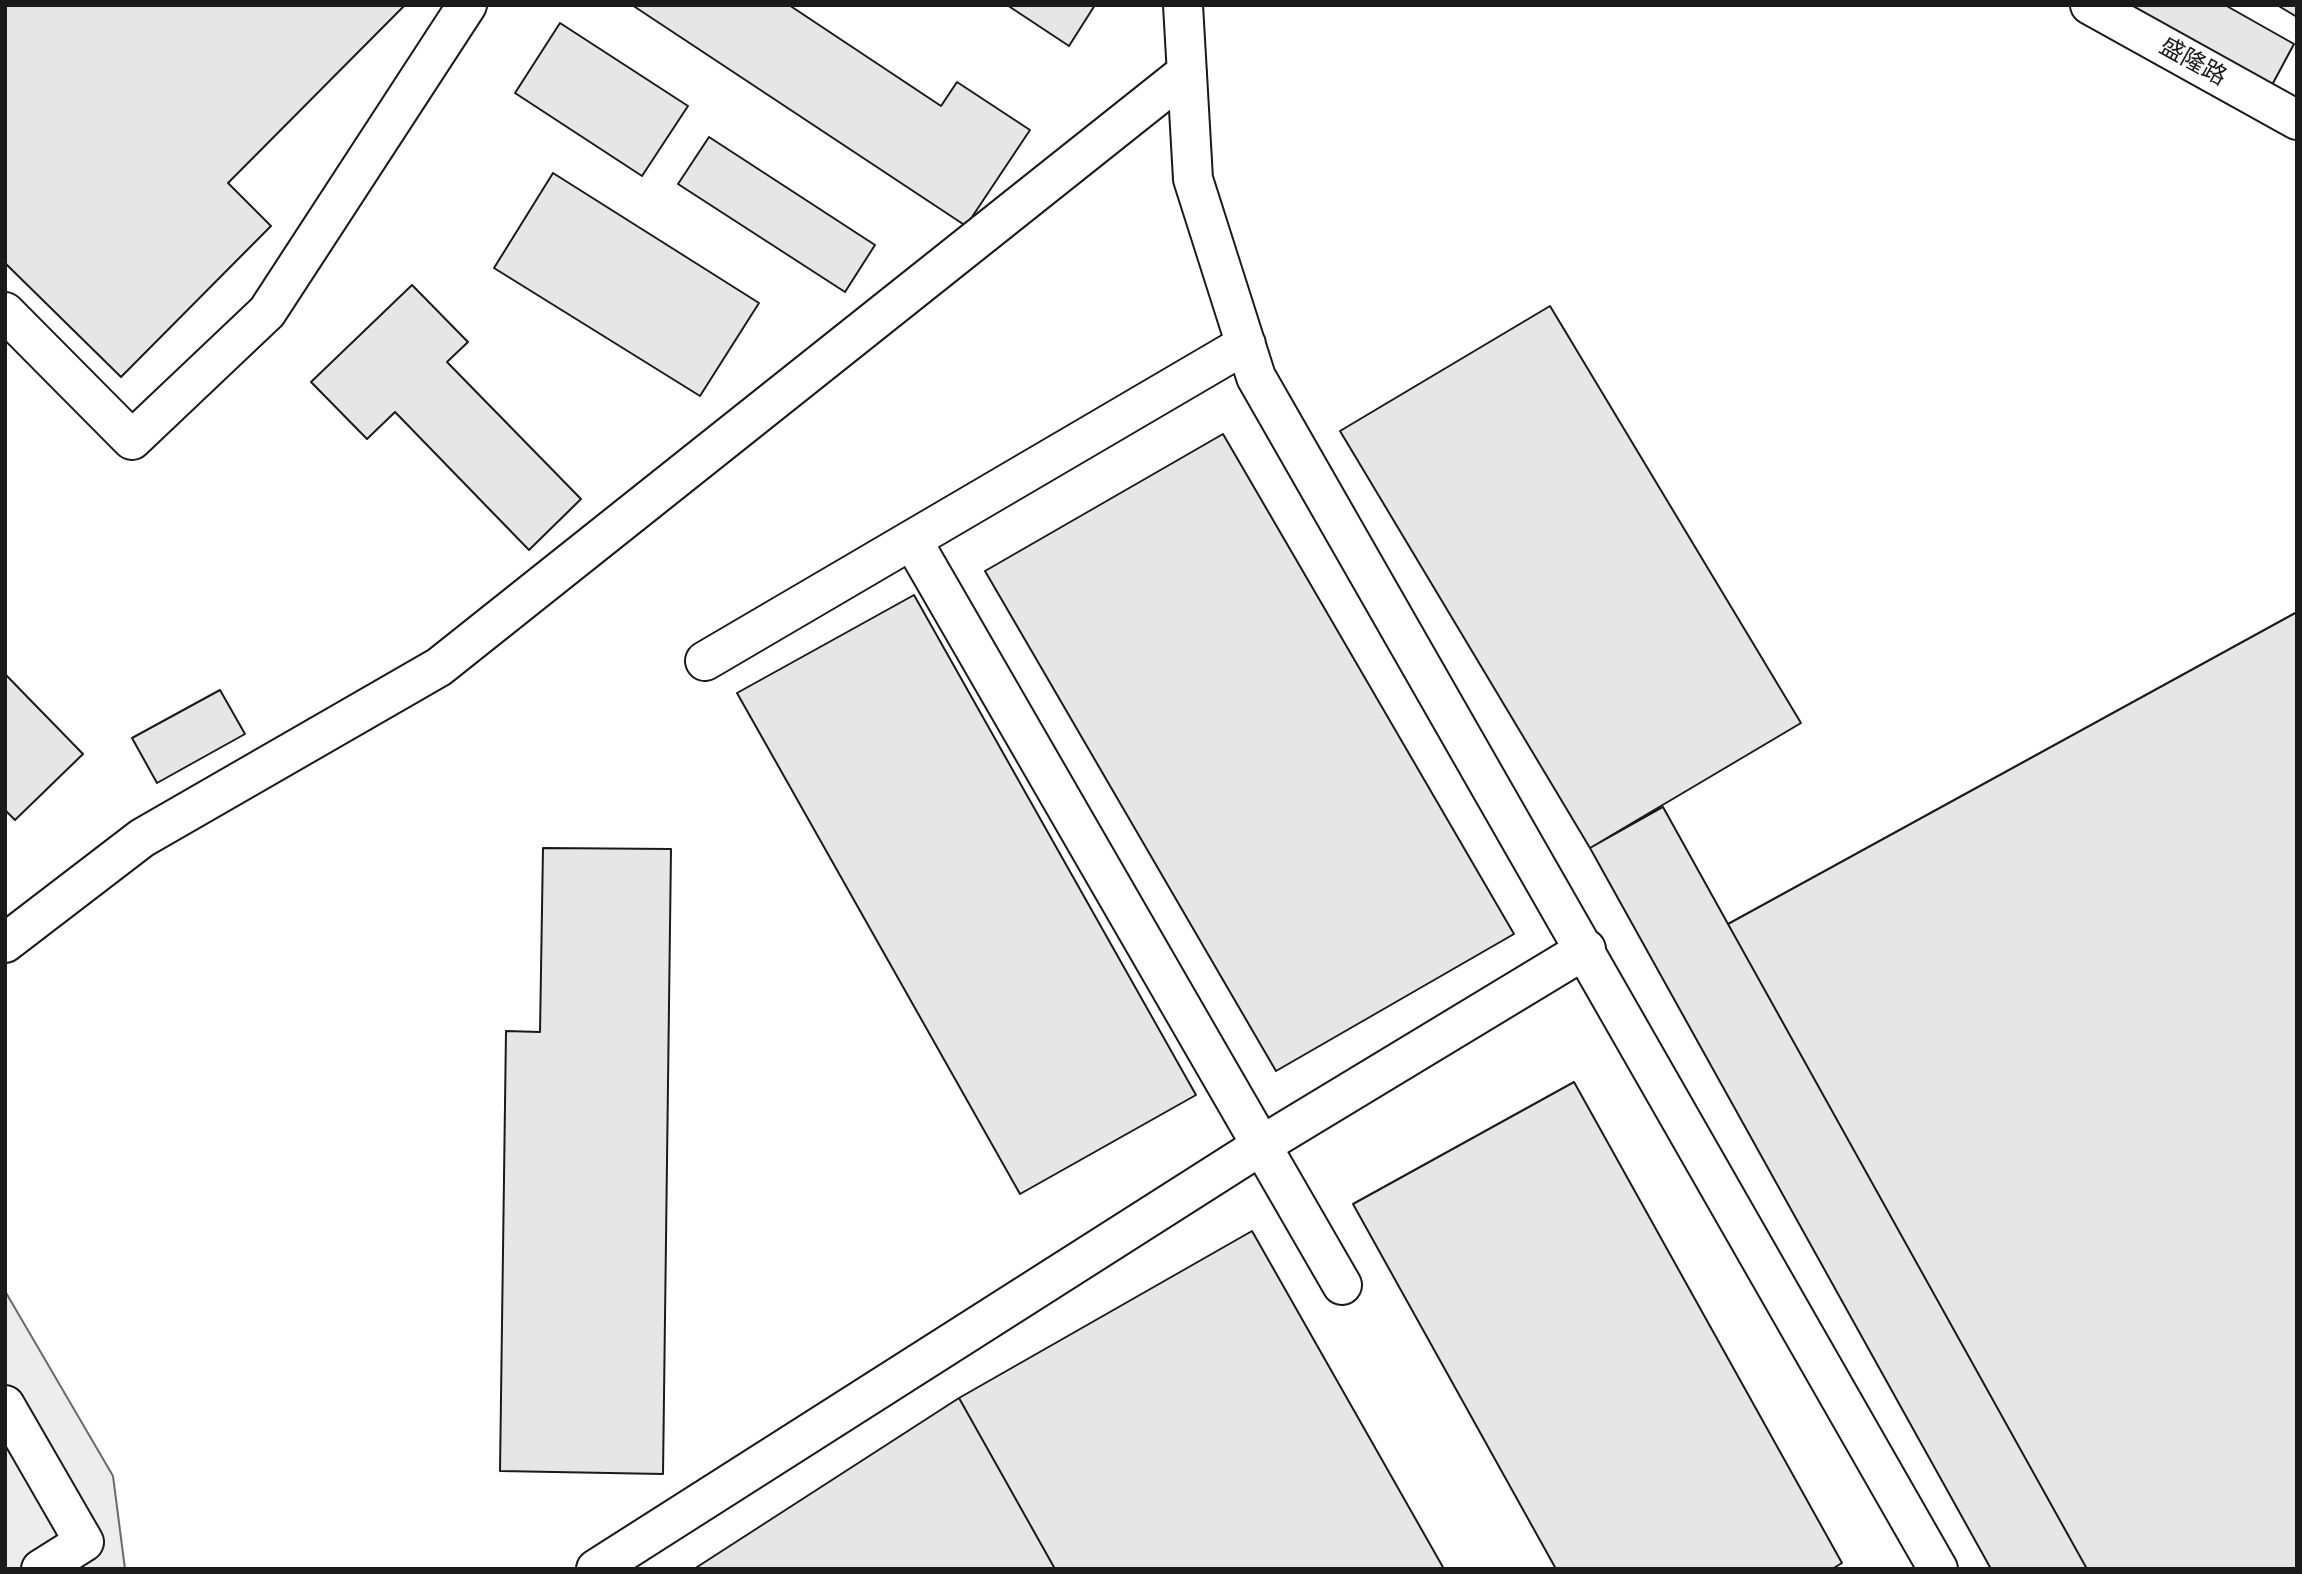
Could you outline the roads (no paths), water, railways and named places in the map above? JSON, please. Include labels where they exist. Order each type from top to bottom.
[{"type":"street","points":[[5,312],[132,440],[267,312],[467,5]]},
{"type":"street","points":[[1183,5],[1193,179],[1256,377],[1586,949],[1938,1569]]},
{"type":"street","name":"盛隆路","points":[[2090,5],[2293,109]]},
{"type":"street","points":[[5,943],[142,838],[439,667],[1187,72]]},
{"type":"street","points":[[705,661],[1246,344]]},
{"type":"street","points":[[912,540],[1342,1285]]},
{"type":"street","points":[[596,1569],[1262,1145],[1586,949]]},
{"type":"street","points":[[5,1405],[84,1542],[41,1569]]}]
